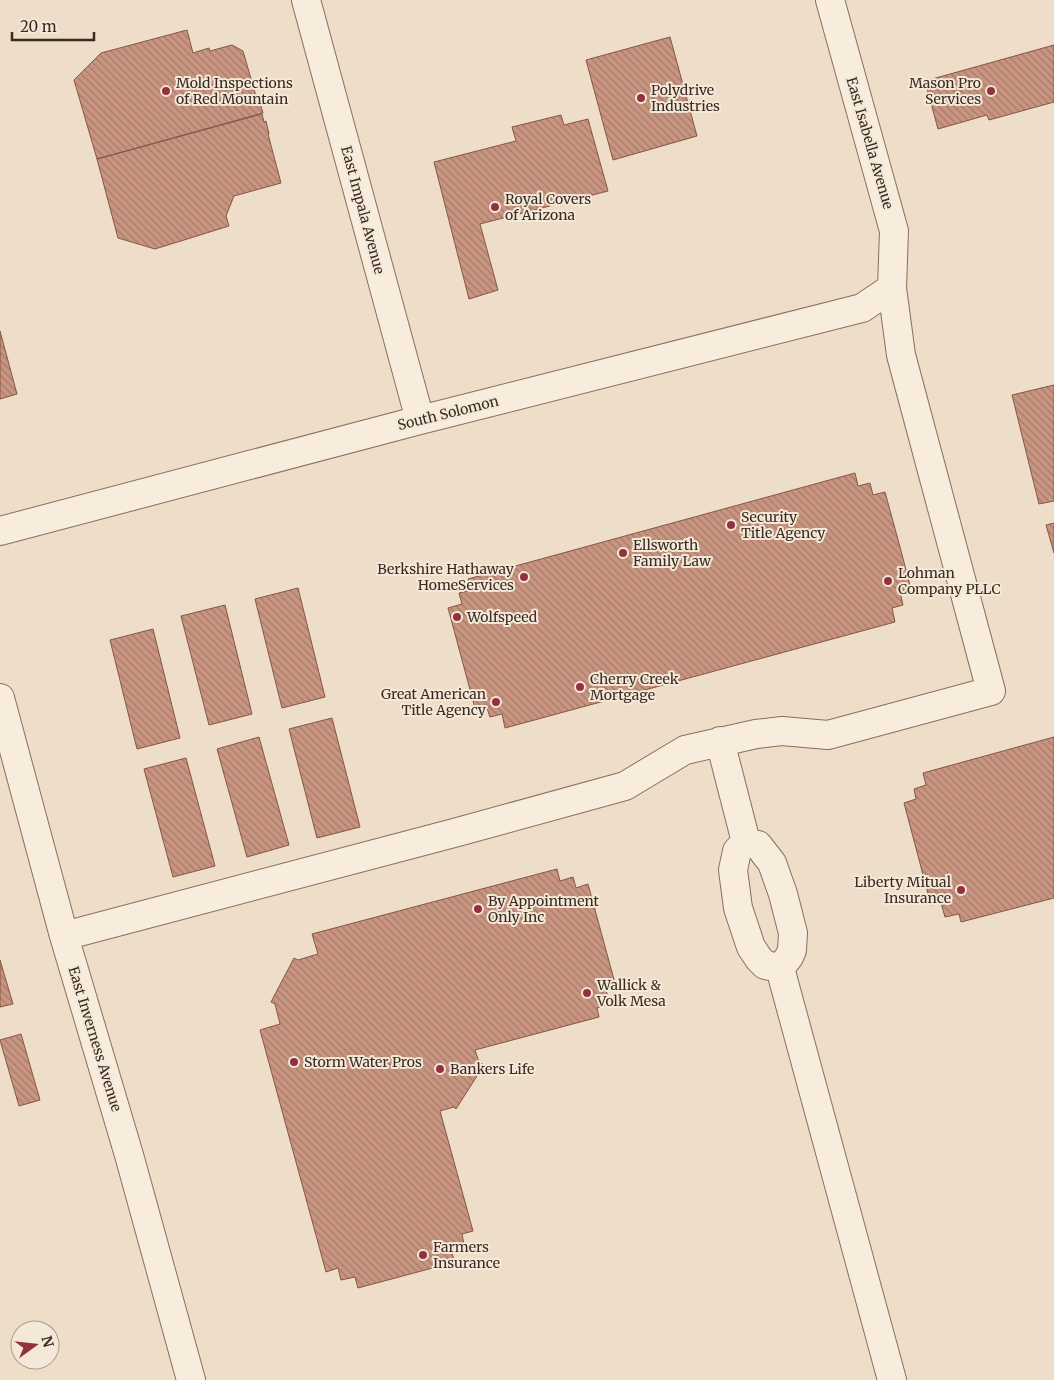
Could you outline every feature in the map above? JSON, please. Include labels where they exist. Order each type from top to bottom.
[{"type":"street","name":"East Impala Avenue","points":[[306,0],[420,420]]},
{"type":"street","name":"East Isabella Avenue","points":[[720,741],[782,731],[828,735],[991,691],[901,355],[892,288],[894,231],[830,0]]},
{"type":"street","name":"South Solomon","points":[[0,531],[420,420],[862,308],[892,288]]},
{"type":"street","name":"East Inverness Avenue","points":[[0,698],[64,936],[129,1155],[190,1380]]},
{"type":"street","points":[[64,936],[625,786],[685,750],[720,741],[746,842]]},
{"type":"street","points":[[746,842],[758,845],[772,863],[783,894],[793,933],[792,950],[780,968]]},
{"type":"street","points":[[746,842],[737,851],[733,870],[738,908],[751,947],[759,959],[765,965],[780,968]]},
{"type":"street","points":[[780,968],[892,1380]]},
{"type":"building","name":"Mold Inspections of Red Mountain","points":[[187,30],[193,53],[209,48],[210,51],[232,45],[243,51],[258,103],[260,103],[263,113],[97,159],[74,80],[101,53]]},
{"type":"building","name":"Polydrive Industries","points":[[670,37],[697,136],[613,160],[586,60]]},
{"type":"building","name":"Mason Pro Services","points":[[1054,45],[1054,102],[989,120],[987,115],[938,129],[925,81]]},
{"type":"building","points":[[262,114],[264,122],[266,121],[281,183],[234,196],[226,216],[229,226],[155,249],[118,238],[97,159]]},
{"type":"building","name":"Royal Covers of Arizona","points":[[561,115],[564,125],[588,119],[608,191],[480,224],[498,290],[469,299],[434,162],[516,141],[512,127]]},
{"type":"building","points":[[0,331],[17,394],[0,399]]},
{"type":"building","points":[[1054,385],[1054,501],[1039,504],[1012,395]]},
{"type":"building","points":[[855,473],[858,486],[870,483],[873,495],[885,492],[900,547],[911,589],[900,592],[903,605],[892,608],[895,622],[505,728],[502,714],[490,717],[486,705],[475,708],[448,608],[462,604],[459,593],[471,590],[468,579]]},
{"type":"building","points":[[1054,523],[1054,553],[1046,525]]},
{"type":"building","points":[[298,588],[325,697],[282,708],[255,599]]},
{"type":"building","points":[[225,605],[252,714],[209,725],[181,616]]},
{"type":"building","points":[[153,629],[180,738],[137,749],[110,640]]},
{"type":"building","points":[[332,718],[360,827],[317,838],[289,729]]},
{"type":"building","points":[[259,737],[289,845],[247,857],[217,749]]},
{"type":"building","points":[[1054,737],[1054,898],[961,922],[959,914],[945,917],[941,903],[931,905],[904,803],[916,799],[914,789],[926,785],[923,773]]},
{"type":"building","points":[[186,758],[215,866],[173,877],[144,769]]},
{"type":"building","points":[[557,869],[560,881],[573,877],[576,888],[588,884],[616,987],[606,990],[610,1004],[597,1008],[599,1017],[475,1050],[479,1062],[484,1065],[456,1109],[454,1107],[440,1111],[473,1231],[462,1234],[464,1244],[450,1248],[455,1262],[358,1288],[355,1277],[341,1280],[338,1268],[326,1272],[260,1030],[280,1024],[275,1004],[271,1002],[294,958],[298,960],[318,954],[312,934]]},
{"type":"building","points":[[0,960],[13,1004],[0,1007]]},
{"type":"building","points":[[21,1034],[40,1100],[19,1106],[0,1040]]},
{"type":"place","name":"Mold Inspections of Red Mountain","points":[[166,91]]},
{"type":"place","name":"Mason Pro Services","points":[[991,91]]},
{"type":"place","name":"Polydrive Industries","points":[[641,98]]},
{"type":"place","name":"Royal Covers of Arizona","points":[[495,207]]},
{"type":"place","name":"Security Title Agency","points":[[731,525]]},
{"type":"place","name":"Ellsworth Family Law","points":[[623,553]]},
{"type":"place","name":"Berkshire Hathaway HomeServices","points":[[524,577]]},
{"type":"place","name":"Lohman Company PLLC","points":[[888,581]]},
{"type":"place","name":"Wolfspeed","points":[[457,617]]},
{"type":"place","name":"Cherry Creek Mortgage","points":[[580,687]]},
{"type":"place","name":"Great American Title Agency","points":[[496,702]]},
{"type":"place","name":"Liberty Mitual Insurance","points":[[961,890]]},
{"type":"place","name":"By Appointment Only Inc","points":[[478,909]]},
{"type":"place","name":"Wallick & Volk Mesa","points":[[587,993]]},
{"type":"place","name":"Storm Water Pros","points":[[294,1062]]},
{"type":"place","name":"Bankers Life","points":[[440,1069]]},
{"type":"place","name":"Farmers Insurance","points":[[423,1255]]}]
